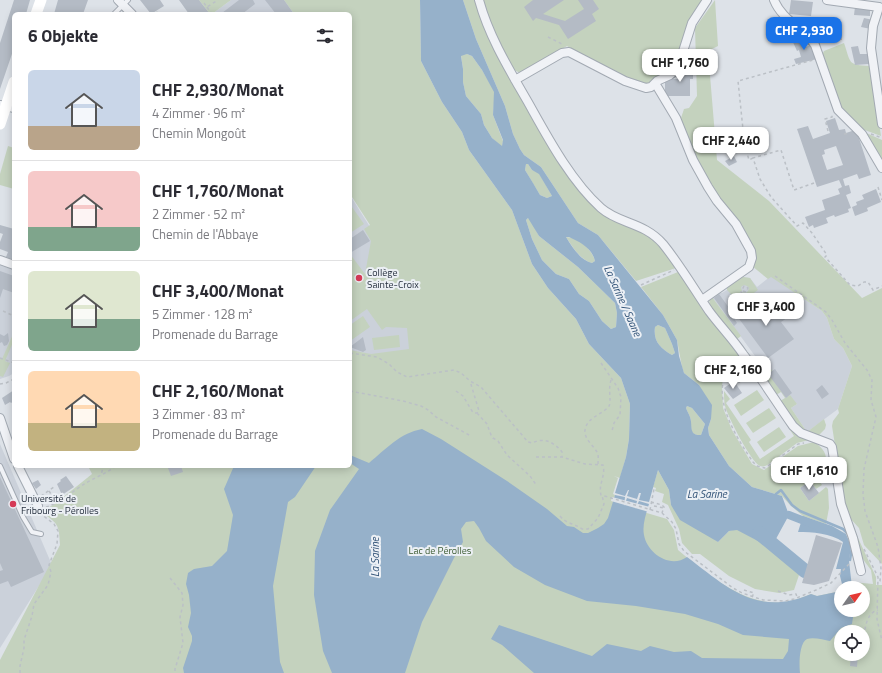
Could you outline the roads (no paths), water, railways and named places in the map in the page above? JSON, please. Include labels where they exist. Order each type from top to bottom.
[{"type":"main road","points":[[37,12],[41,0]]},
{"type":"main road","points":[[0,124],[12,89]]},
{"type":"street","points":[[480,0],[482,9],[495,41],[515,80],[553,146],[577,180],[602,209],[614,216],[638,225],[651,233],[662,244],[702,300],[744,354],[793,426],[801,433],[816,440],[830,444],[832,447],[841,504],[853,538],[861,571]]},
{"type":"street","points":[[515,80],[562,53],[569,52],[625,81],[646,88],[651,87],[675,71],[680,61],[692,24],[707,0]]},
{"type":"street","points":[[774,0],[776,6],[792,24],[811,39],[815,45],[838,110],[862,134],[882,168]]},
{"type":"street","points":[[827,0],[881,6],[873,26],[871,48],[882,124]]},
{"type":"street","points":[[123,2],[130,12]]},
{"type":"street","points":[[655,83],[676,118],[693,160],[708,187],[717,201],[736,224],[751,252],[752,258],[749,267],[702,300]]},
{"type":"street","points":[[0,260],[12,264]]},
{"type":"street","points":[[0,418],[12,453]]},
{"type":"street","points":[[19,468],[39,502]]},
{"type":"lane","points":[[116,12],[123,2]]},
{"type":"lane","points":[[0,466],[23,517],[32,532],[41,534]]},
{"type":"water","name":"La Sarine","points":[[420,0],[463,0],[476,39],[505,106],[513,134],[520,149],[524,155],[541,167],[578,223],[598,235],[663,315],[677,340],[679,356],[684,373],[699,385],[712,405],[711,419],[708,428],[709,435],[729,466],[752,487],[782,496],[789,515],[771,548],[737,530],[729,531],[718,542],[680,520],[671,505],[669,490],[658,470],[649,502],[639,500],[641,493],[639,493],[637,499],[627,496],[629,490],[625,496],[615,493],[626,457],[629,439],[630,404],[621,378],[589,344],[576,319],[548,288],[532,264],[512,210],[469,150],[462,132],[442,102],[421,61]],"holes":[[[467,54],[472,56],[482,70],[494,92],[493,115],[503,140],[502,146],[492,138],[484,125],[481,114],[466,96],[463,82],[461,56]],[[526,164],[528,164],[532,170],[539,174],[552,196],[547,198],[540,195],[525,170]],[[528,218],[539,236],[578,267],[615,303],[617,313],[616,327],[611,329],[602,321],[589,301],[579,294],[569,279],[556,274],[542,260],[532,239],[526,220]],[[566,237],[569,237],[585,246],[591,252],[595,261],[592,263],[584,260]],[[658,325],[665,328],[675,353],[672,355],[658,344],[655,327]],[[687,406],[692,408],[705,424],[701,435],[694,434],[686,408]]]},
{"type":"water","name":"Lac de Pérolles","points":[[422,429],[441,439],[507,481],[547,509],[567,526],[574,527],[583,533],[588,533],[604,524],[608,518],[615,495],[625,497],[624,506],[627,498],[637,501],[635,509],[639,501],[649,504],[644,523],[644,535],[650,548],[660,557],[674,561],[687,557],[730,588],[744,596],[759,601],[775,602],[792,600],[811,594],[817,596],[834,592],[834,617],[853,617],[852,624],[834,625],[834,636],[830,641],[813,638],[804,641],[800,654],[800,673],[534,673],[502,645],[491,639],[499,625],[592,656],[607,644],[641,651],[650,646],[674,652],[691,651],[702,658],[783,659],[788,651],[789,639],[743,635],[718,624],[685,614],[636,606],[587,601],[545,585],[514,567],[486,541],[474,521],[466,522],[461,529],[463,542],[422,622],[405,673],[332,673],[323,651],[314,595],[315,551],[330,510],[359,469],[352,464],[352,456],[369,463],[387,447],[407,434]]},
{"type":"water","points":[[233,468],[315,468],[295,497],[288,502],[273,586],[280,662],[284,673],[184,673],[183,668],[192,641],[192,636],[188,627],[191,613],[186,584],[188,573],[194,569],[212,566],[227,551],[233,515],[224,489]]},
{"type":"water","points":[[803,516],[832,526],[846,534],[851,546],[849,561],[851,581],[841,581],[841,569],[836,569],[843,542],[827,535],[798,532]]},
{"type":"waterway","points":[[776,494],[781,490],[792,505],[800,511],[843,529],[847,533]]},
{"type":"waterway","points":[[789,515],[812,524]]},
{"type":"waterway","name":"La Sarine / Saane","points":[[759,533],[805,571]]},
{"type":"waterway","points":[[850,560],[852,547]]},
{"type":"place","name":"Collège Sainte-Croix","points":[[359,278]]},
{"type":"place","name":"Université de Fribourg - Pérolles","points":[[13,504]]}]
